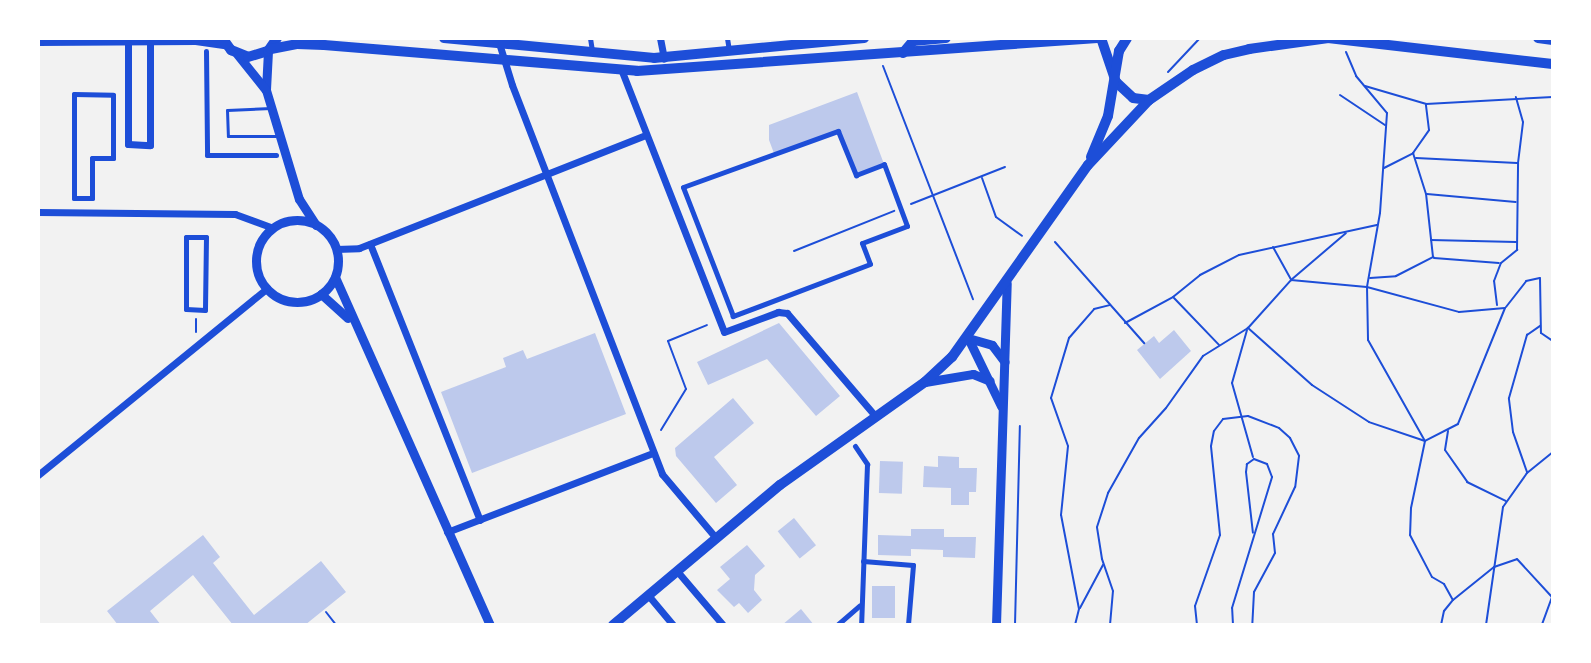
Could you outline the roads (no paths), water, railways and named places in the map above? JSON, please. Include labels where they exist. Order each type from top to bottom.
[{"type":"main road","points":[[269,50],[277,38]]},
{"type":"main road","points":[[444,38],[499,43],[534,42],[663,58],[782,43],[864,38]]},
{"type":"main road","points":[[903,53],[913,41],[946,38]]},
{"type":"main road","points":[[38,41],[224,41],[237,54],[258,56],[269,50],[297,44],[324,45],[503,61],[668,69],[1101,38],[1116,82],[1133,98],[1149,100]]},
{"type":"main road","points":[[1088,165],[1108,116],[1119,51],[1127,38]]},
{"type":"main road","points":[[613,625],[780,485],[925,382],[968,338],[1088,165],[1149,100],[1193,70],[1224,55],[1282,41],[1328,38],[1553,64]]},
{"type":"main road","points":[[1538,38],[1553,40]]},
{"type":"street","points":[[590,38],[592,51]]},
{"type":"street","points":[[660,38],[668,69]]},
{"type":"street","points":[[727,38],[729,52]]},
{"type":"street","points":[[129,39],[128,144],[139,145],[150,145],[150,39]]},
{"type":"street","points":[[499,43],[546,175],[662,474],[716,538]]},
{"type":"street","points":[[269,50],[266,90],[299,199],[316,225]]},
{"type":"street","points":[[206,51],[207,155],[276,155]]},
{"type":"street","points":[[237,54],[266,90]]},
{"type":"street","points":[[621,69],[724,332],[778,312],[787,313],[876,417]]},
{"type":"street","points":[[74,94],[113,95],[113,158],[92,158],[92,198],[74,198],[74,94]]},
{"type":"street","points":[[838,131],[856,175],[884,164],[907,226],[862,243],[870,264],[733,316],[683,187],[838,131]]},
{"type":"street","points":[[336,249],[370,244],[646,135]]},
{"type":"street","points":[[293,220],[299,199]]},
{"type":"street","points":[[38,212],[235,214],[273,228]]},
{"type":"street","points":[[335,277],[321,294],[299,302],[287,300],[267,288],[259,275],[257,254],[263,238],[273,228],[293,220],[316,225],[325,231],[336,249],[335,277],[353,324],[490,625]]},
{"type":"street","points":[[186,237],[206,237],[205,310],[186,309],[186,237]]},
{"type":"street","points":[[370,244],[480,520]]},
{"type":"street","points":[[996,625],[1007,283]]},
{"type":"street","points":[[38,475],[267,288]]},
{"type":"street","points":[[321,294],[353,324]]},
{"type":"street","points":[[968,338],[992,345],[1005,362]]},
{"type":"street","points":[[968,338],[1001,406]]},
{"type":"street","points":[[925,382],[973,374],[990,381]]},
{"type":"street","points":[[855,446],[867,464],[861,625]]},
{"type":"street","points":[[447,532],[653,453]]},
{"type":"street","points":[[863,561],[913,565],[908,625]]},
{"type":"street","points":[[677,571],[723,625]]},
{"type":"street","points":[[648,595],[673,625]]},
{"type":"street","points":[[837,625],[861,604]]},
{"type":"lane","points":[[271,108],[227,110],[228,136],[279,136]]}]
